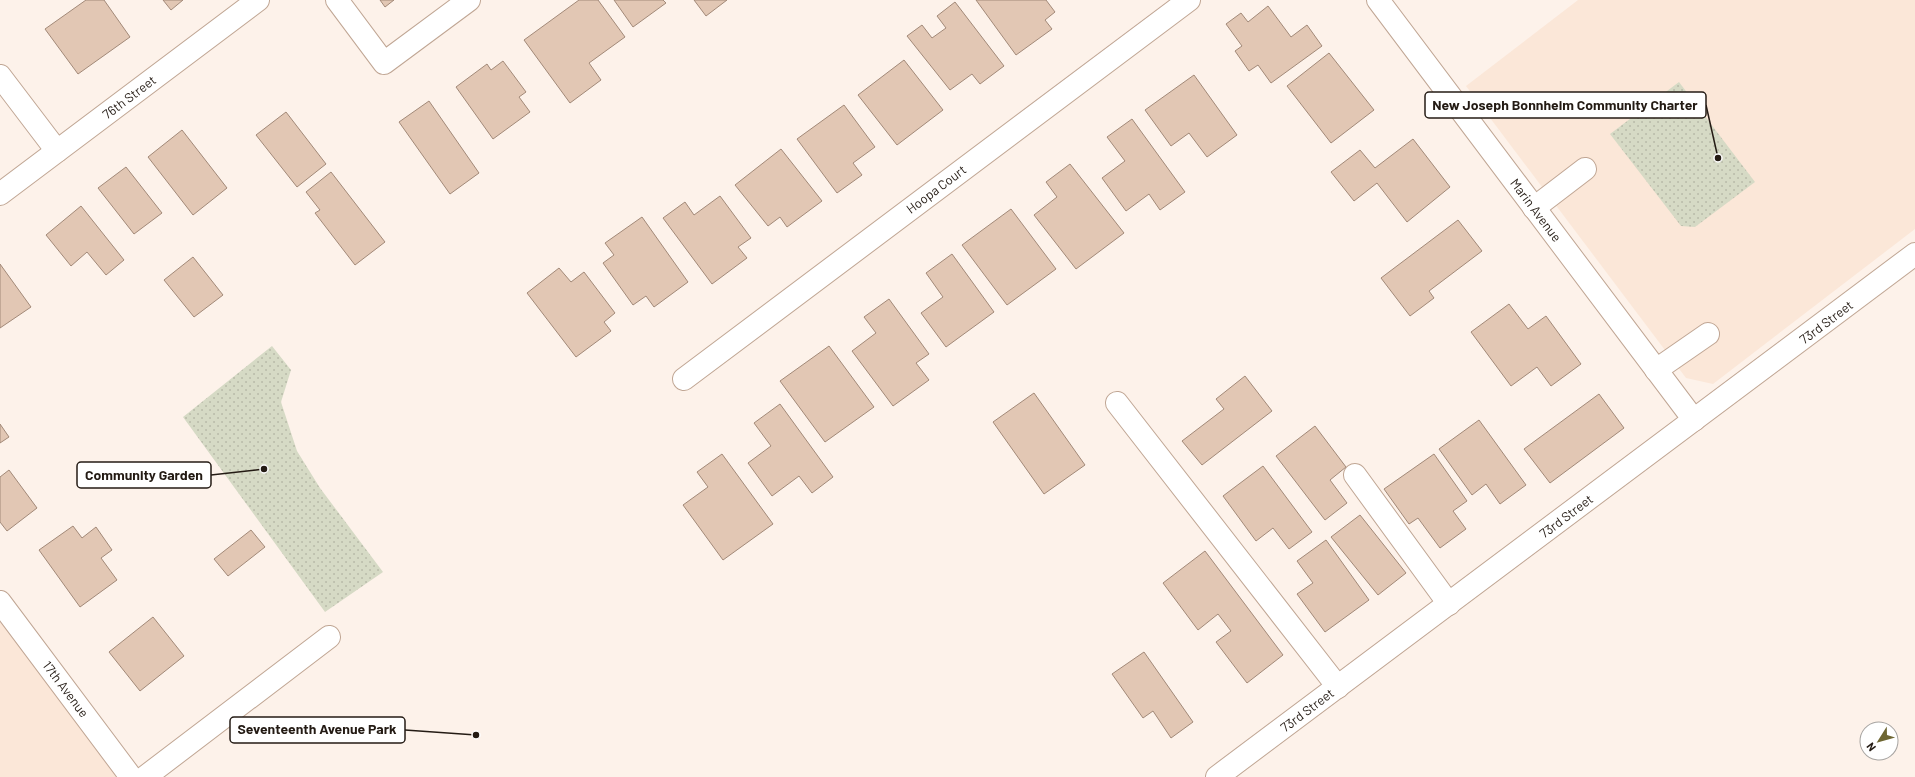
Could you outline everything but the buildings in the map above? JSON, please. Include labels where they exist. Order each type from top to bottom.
[{"type":"street","name":"76th Street","points":[[0,194],[258,0]]},
{"type":"street","points":[[337,0],[384,63],[468,0]]},
{"type":"street","name":"Hoopa Court","points":[[684,379],[1189,0]]},
{"type":"street","name":"Marin Avenue","points":[[1378,0],[1694,420]]},
{"type":"street","points":[[0,76],[57,151]]},
{"type":"street","points":[[1534,208],[1586,169]]},
{"type":"street","name":"73rd Street","points":[[1217,777],[1915,254]]},
{"type":"street","points":[[1656,370],[1708,334]]},
{"type":"street","points":[[1117,403],[1338,687]]},
{"type":"street","points":[[1355,475],[1449,604]]},
{"type":"street","name":"17th Avenue","points":[[0,602],[132,777]]},
{"type":"street","points":[[145,777],[328,637]]},
{"type":"shaded area","points":[[1578,0],[1915,0],[1915,229],[1713,384],[1686,378],[1466,86]]},
{"type":"shaded area","points":[[0,602],[131,777],[0,777]]},
{"type":"green space","points":[[1679,82],[1755,182],[1695,227],[1681,226],[1610,134]]},
{"type":"green space","points":[[272,346],[291,370],[281,402],[297,451],[320,488],[383,572],[325,612],[183,417]]},
{"type":"place","name":"New Joseph Bonnheim Community Charter","points":[[1718,158]]},
{"type":"place","name":"Community Garden","points":[[264,469]]},
{"type":"place","name":"Seventeenth Avenue Park","points":[[476,735]]}]
